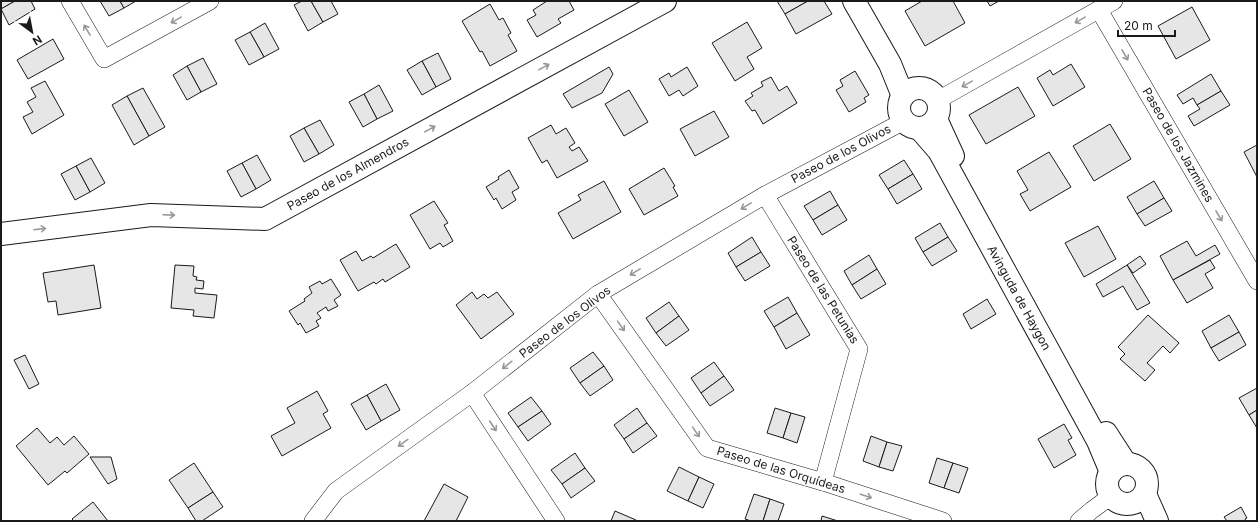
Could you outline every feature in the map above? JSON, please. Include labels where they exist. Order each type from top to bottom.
[{"type":"street","points":[[70,1],[104,59],[210,1]]},
{"type":"street","name":"Paseo de los Almendros","points":[[1,234],[151,215],[265,219],[665,1]]},
{"type":"street","points":[[854,1],[890,64],[911,92]]},
{"type":"street","points":[[868,1],[911,92]]},
{"type":"street","name":"Paseo de los Olivos","points":[[313,521],[336,491],[472,393],[598,294],[764,195],[924,117],[1114,1]]},
{"type":"street","name":"Paseo de los Jazmines","points":[[1098,10],[1257,281]]},
{"type":"street","points":[[911,92],[926,89],[935,95],[924,117]]},
{"type":"street","name":"Avinguda de Haygon","points":[[911,92],[900,103],[900,112],[924,117],[948,146],[1107,436],[1119,468]]},
{"type":"street","name":"Paseo de las Petunias","points":[[764,195],[860,349],[823,482]]},
{"type":"street","name":"Paseo de las Orquídeas","points":[[598,294],[707,448],[823,482],[943,521]]},
{"type":"street","points":[[472,393],[556,521]]},
{"type":"street","points":[[1079,521],[1092,510],[1128,498],[1146,491],[1147,480],[1143,471],[1134,465],[1119,468],[1108,479],[1108,487],[1128,498],[1157,521]]},
{"type":"street","points":[[1128,498],[1143,521]]},
{"type":"building","points":[[1,1],[15,1],[1,9]]},
{"type":"building","points":[[15,1],[31,1],[35,9],[9,25],[1,9]]},
{"type":"building","points":[[100,1],[120,1],[124,8],[109,16]]},
{"type":"building","points":[[120,1],[136,1],[124,8]]},
{"type":"building","points":[[302,1],[311,1],[323,22],[308,31],[294,5]]},
{"type":"building","points":[[311,1],[331,1],[338,14],[323,22]]},
{"type":"building","points":[[547,1],[569,1],[574,10],[558,19],[561,23],[537,37],[527,20],[536,15],[533,10]]},
{"type":"building","points":[[777,1],[808,1],[785,14]]},
{"type":"building","points":[[808,1],[824,1],[832,14],[796,34],[785,14]]},
{"type":"building","points":[[922,1],[953,1],[965,23],[925,46],[905,11]]},
{"type":"building","points":[[987,1],[999,1],[990,6]]},
{"type":"building","points":[[490,4],[499,20],[503,18],[511,33],[508,35],[517,51],[490,66],[462,21]]},
{"type":"building","points":[[1192,7],[1210,40],[1176,59],[1158,26]]},
{"type":"building","points":[[747,22],[762,48],[747,57],[754,69],[735,81],[712,43]]},
{"type":"building","points":[[265,23],[279,49],[264,57],[250,32]]},
{"type":"building","points":[[250,32],[264,57],[249,65],[235,40]]},
{"type":"building","points":[[53,39],[64,59],[28,79],[17,60]]},
{"type":"building","points":[[438,53],[451,79],[436,87],[422,61]]},
{"type":"building","points":[[203,58],[217,84],[201,92],[187,66]]},
{"type":"building","points":[[422,61],[436,87],[422,95],[407,70]]},
{"type":"building","points":[[1071,64],[1085,87],[1053,106],[1037,78],[1050,70],[1053,75]]},
{"type":"building","points":[[187,66],[201,92],[187,100],[173,75]]},
{"type":"building","points":[[609,67],[613,74],[602,93],[572,108],[563,94]]},
{"type":"building","points":[[687,67],[698,86],[683,96],[679,90],[669,96],[659,79],[669,73],[671,77]]},
{"type":"building","points":[[855,71],[869,95],[864,98],[866,102],[849,112],[836,90],[843,86],[840,80]]},
{"type":"building","points":[[1211,74],[1221,91],[1197,105],[1193,98],[1183,104],[1177,95]]},
{"type":"building","points":[[771,77],[779,91],[787,86],[797,103],[763,124],[755,110],[752,111],[745,101],[753,96],[751,93],[763,86],[761,82]]},
{"type":"building","points":[[45,81],[64,115],[32,134],[23,117],[33,112],[27,102],[36,97],[31,88]]},
{"type":"building","points":[[379,85],[393,111],[377,119],[364,94]]},
{"type":"building","points":[[1018,87],[1035,116],[986,144],[969,115]]},
{"type":"building","points":[[143,88],[165,127],[149,136],[127,96]]},
{"type":"building","points":[[629,90],[648,122],[624,136],[605,104]]},
{"type":"building","points":[[1221,91],[1230,105],[1194,126],[1188,116],[1200,109],[1197,105]]},
{"type":"building","points":[[364,94],[377,119],[363,127],[349,102]]},
{"type":"building","points":[[127,96],[149,136],[134,145],[112,105]]},
{"type":"building","points":[[714,111],[729,137],[695,156],[680,129]]},
{"type":"building","points":[[320,120],[334,145],[319,154],[304,128]]},
{"type":"building","points":[[1110,124],[1131,159],[1094,181],[1073,146]]},
{"type":"building","points":[[551,125],[556,134],[566,128],[575,143],[569,147],[572,151],[579,147],[588,161],[557,178],[547,160],[542,163],[528,138]]},
{"type":"building","points":[[304,128],[319,154],[304,162],[290,136]]},
{"type":"building","points":[[1257,145],[1257,177],[1244,152]]},
{"type":"building","points":[[1049,152],[1071,187],[1030,211],[1020,194],[1028,190],[1017,171]]},
{"type":"building","points":[[257,155],[271,180],[256,189],[242,163]]},
{"type":"building","points":[[91,158],[105,183],[90,192],[76,166]]},
{"type":"building","points":[[904,160],[913,174],[888,189],[879,175]]},
{"type":"building","points":[[242,163],[256,189],[241,197],[227,171]]},
{"type":"building","points":[[76,166],[90,192],[75,200],[61,174]]},
{"type":"building","points":[[664,168],[675,186],[673,187],[678,196],[644,215],[629,189]]},
{"type":"building","points":[[509,170],[519,188],[512,192],[516,200],[502,209],[496,198],[494,200],[486,187],[499,179],[498,177]]},
{"type":"building","points":[[913,174],[922,189],[897,204],[888,189]]},
{"type":"building","points":[[604,181],[621,212],[573,239],[558,213],[581,200],[578,195]]},
{"type":"building","points":[[1154,181],[1164,198],[1137,214],[1127,197]]},
{"type":"building","points":[[830,191],[838,205],[813,220],[804,206]]},
{"type":"building","points":[[1164,198],[1172,211],[1145,226],[1137,214]]},
{"type":"building","points":[[434,201],[448,223],[444,225],[453,241],[443,247],[440,243],[430,249],[410,215]]},
{"type":"building","points":[[838,205],[847,220],[822,235],[813,220]]},
{"type":"building","points":[[940,223],[948,237],[923,252],[915,238]]},
{"type":"building","points":[[1098,226],[1116,259],[1084,277],[1065,243]]},
{"type":"building","points":[[752,237],[761,252],[736,267],[728,253]]},
{"type":"building","points":[[948,237],[957,251],[932,266],[923,252]]},
{"type":"building","points":[[1187,241],[1196,256],[1215,245],[1220,254],[1173,280],[1160,256]]},
{"type":"building","points":[[396,244],[410,267],[385,282],[383,279],[376,284],[374,282],[358,291],[340,260],[356,251],[362,261],[371,256],[373,258]]},
{"type":"building","points":[[761,252],[770,266],[745,281],[736,267]]},
{"type":"building","points":[[869,255],[877,269],[852,285],[844,271]]},
{"type":"building","points":[[1140,256],[1146,264],[1133,273],[1127,265]]},
{"type":"building","points":[[1210,260],[1215,268],[1205,274],[1213,288],[1187,303],[1173,280]]},
{"type":"building","points":[[94,265],[101,308],[58,315],[56,301],[48,302],[43,273]]},
{"type":"building","points":[[175,265],[194,266],[193,276],[197,277],[196,280],[204,281],[203,289],[195,288],[195,293],[217,295],[214,318],[193,316],[194,310],[171,308]]},
{"type":"building","points":[[1127,265],[1150,303],[1137,310],[1123,286],[1103,297],[1096,284]]},
{"type":"building","points":[[877,269],[886,284],[861,299],[852,285]]},
{"type":"building","points":[[331,279],[341,295],[334,300],[338,306],[328,311],[326,307],[317,313],[321,318],[316,321],[319,326],[306,333],[300,323],[298,325],[289,311],[305,301],[304,299],[312,293],[309,287],[320,281],[322,284]]},
{"type":"building","points":[[472,292],[477,299],[484,294],[488,298],[497,292],[514,314],[481,339],[456,305]]},
{"type":"building","points":[[788,297],[797,313],[774,327],[764,311]]},
{"type":"building","points":[[987,299],[996,314],[971,329],[963,314]]},
{"type":"building","points":[[669,302],[679,316],[656,333],[646,318]]},
{"type":"building","points":[[797,313],[810,335],[786,349],[774,327]]},
{"type":"building","points":[[1148,315],[1179,343],[1170,353],[1163,346],[1147,363],[1155,370],[1145,381],[1120,359],[1125,354],[1118,347]]},
{"type":"building","points":[[1229,315],[1239,332],[1211,348],[1202,331]]},
{"type":"building","points":[[679,316],[689,330],[666,346],[656,333]]},
{"type":"building","points":[[1239,332],[1246,345],[1219,361],[1211,348]]},
{"type":"building","points":[[593,352],[604,366],[580,383],[570,368]]},
{"type":"building","points":[[25,355],[39,384],[29,389],[14,360]]},
{"type":"building","points":[[714,362],[724,376],[701,393],[691,378]]},
{"type":"building","points":[[604,366],[613,380],[590,396],[580,383]]},
{"type":"building","points":[[724,376],[734,390],[710,406],[701,393]]},
{"type":"building","points":[[386,384],[400,410],[381,421],[367,395]]},
{"type":"building","points":[[1257,388],[1257,410],[1249,415],[1239,398]]},
{"type":"building","points":[[317,391],[328,411],[323,414],[331,428],[282,456],[271,436],[295,423],[287,408]]},
{"type":"building","points":[[367,395],[381,421],[366,430],[351,404]]},
{"type":"building","points":[[531,397],[542,411],[518,427],[508,413]]},
{"type":"building","points":[[637,408],[647,423],[624,439],[614,425]]},
{"type":"building","points":[[775,408],[791,413],[783,438],[767,433]]},
{"type":"building","points":[[1257,410],[1257,428],[1249,415]]},
{"type":"building","points":[[542,411],[551,424],[528,441],[518,427]]},
{"type":"building","points":[[791,413],[805,417],[797,443],[783,438]]},
{"type":"building","points":[[647,423],[657,436],[633,453],[624,439]]},
{"type":"building","points":[[1064,424],[1072,438],[1068,440],[1076,455],[1054,468],[1038,439]]},
{"type":"building","points":[[37,428],[50,443],[57,437],[64,445],[74,436],[89,454],[67,473],[65,471],[48,485],[16,446]]},
{"type":"building","points":[[871,436],[887,442],[879,467],[863,461]]},
{"type":"building","points":[[887,442],[902,446],[893,471],[879,467]]},
{"type":"building","points":[[575,453],[585,468],[562,484],[551,470]]},
{"type":"building","points":[[90,457],[111,457],[117,479],[108,484]]},
{"type":"building","points":[[937,458],[953,463],[944,488],[929,483]]},
{"type":"building","points":[[194,463],[213,492],[188,508],[169,480]]},
{"type":"building","points":[[953,463],[968,468],[959,493],[944,488]]},
{"type":"building","points":[[679,467],[699,477],[688,501],[667,491]]},
{"type":"building","points":[[585,468],[595,481],[571,498],[562,484]]},
{"type":"building","points":[[699,477],[714,484],[703,508],[688,501]]},
{"type":"building","points":[[444,484],[468,497],[456,521],[424,521]]},
{"type":"building","points":[[213,492],[223,507],[202,521],[196,521],[188,508]]},
{"type":"building","points":[[754,494],[770,499],[763,521],[751,521],[745,519]]},
{"type":"building","points":[[770,499],[784,504],[778,521],[763,521]]},
{"type":"building","points":[[93,502],[108,521],[74,521],[72,519]]},
{"type":"building","points":[[1241,507],[1247,518],[1245,519],[1246,521],[1227,521],[1224,517]]},
{"type":"building","points":[[615,511],[636,520],[611,521]]},
{"type":"building","points":[[822,516],[838,521],[821,521]]}]
